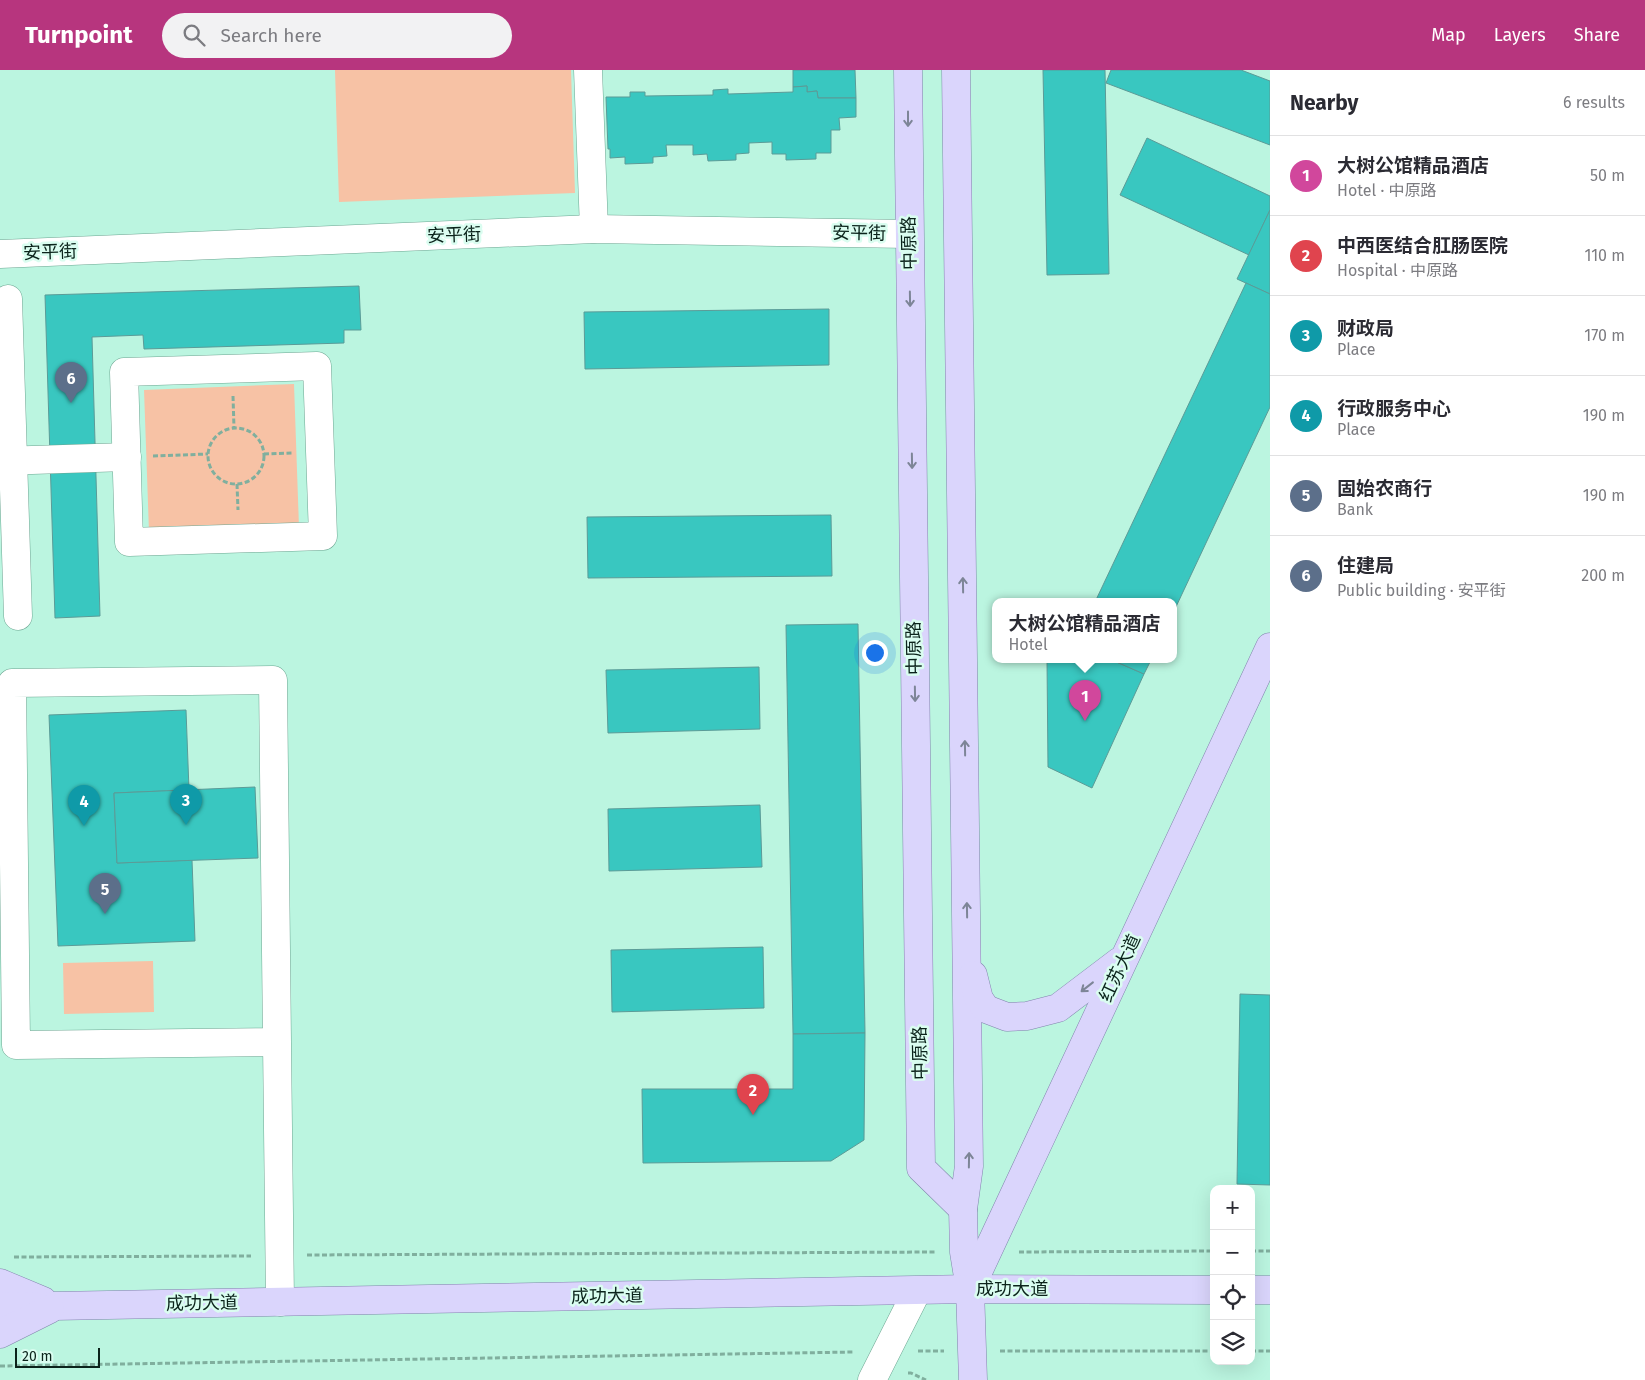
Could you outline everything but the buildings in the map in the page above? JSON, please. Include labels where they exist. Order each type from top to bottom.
[{"type":"main road","name":"中原路","points":[[908,70],[921,1168],[963,1209]]},
{"type":"main road","points":[[956,70],[969,1166],[963,1209],[976,1252]]},
{"type":"main road","name":"红苏大道","points":[[970,1289],[976,1252],[1125,956],[1270,647]]},
{"type":"main road","points":[[967,952],[979,999],[986,1009],[1007,1016],[1027,1016],[1058,1008],[1125,956]]},
{"type":"main road","points":[[0,1284],[56,1306]]},
{"type":"main road","points":[[970,1289],[973,1380]]},
{"type":"main road","name":"成功大道","points":[[0,1307],[970,1289],[1210,1290]]},
{"type":"main road","points":[[1255,1290],[1270,1290]]},
{"type":"main road","points":[[0,1334],[56,1306]]},
{"type":"street","points":[[588,70],[594,229]]},
{"type":"street","name":"安平街","points":[[0,254],[594,229],[909,234]]},
{"type":"street","points":[[8,299],[6,461],[18,616]]},
{"type":"street","points":[[318,366],[323,536],[129,542],[127,457],[124,372],[318,366]]},
{"type":"street","points":[[6,461],[127,457]]},
{"type":"street","points":[[277,1042],[16,1045],[6,683],[273,680],[280,1302]]},
{"type":"street","points":[[872,1380],[917,1290]]},
{"type":"path","points":[[243,428],[258,438],[264,454],[260,471],[254,477],[238,484],[229,483],[214,473],[210,466],[208,454],[212,440],[218,434],[226,429],[243,428]]},
{"type":"path","points":[[127,457],[208,454]]},
{"type":"path","points":[[12,1257],[1210,1251]]},
{"type":"path","points":[[1255,1251],[1270,1251]]},
{"type":"path","points":[[0,1366],[972,1350],[1210,1351]]},
{"type":"path","points":[[1255,1351],[1270,1351]]},
{"type":"shaded area","points":[[335,70],[571,70],[575,193],[339,202]]},
{"type":"shaded area","points":[[294,384],[299,527],[149,532],[144,390]]},
{"type":"shaded area","points":[[153,961],[154,1012],[64,1014],[63,963]]},
{"type":"place","name":"住建局","points":[[71,403]]},
{"type":"place","name":"大树公馆精品酒店","points":[[1085,721]]},
{"type":"place","name":"财政局","points":[[186,825]]},
{"type":"place","name":"行政服务中心","points":[[84,826]]},
{"type":"place","name":"固始农商行","points":[[105,914]]},
{"type":"place","name":"中西医结合肛肠医院","points":[[753,1115]]}]
